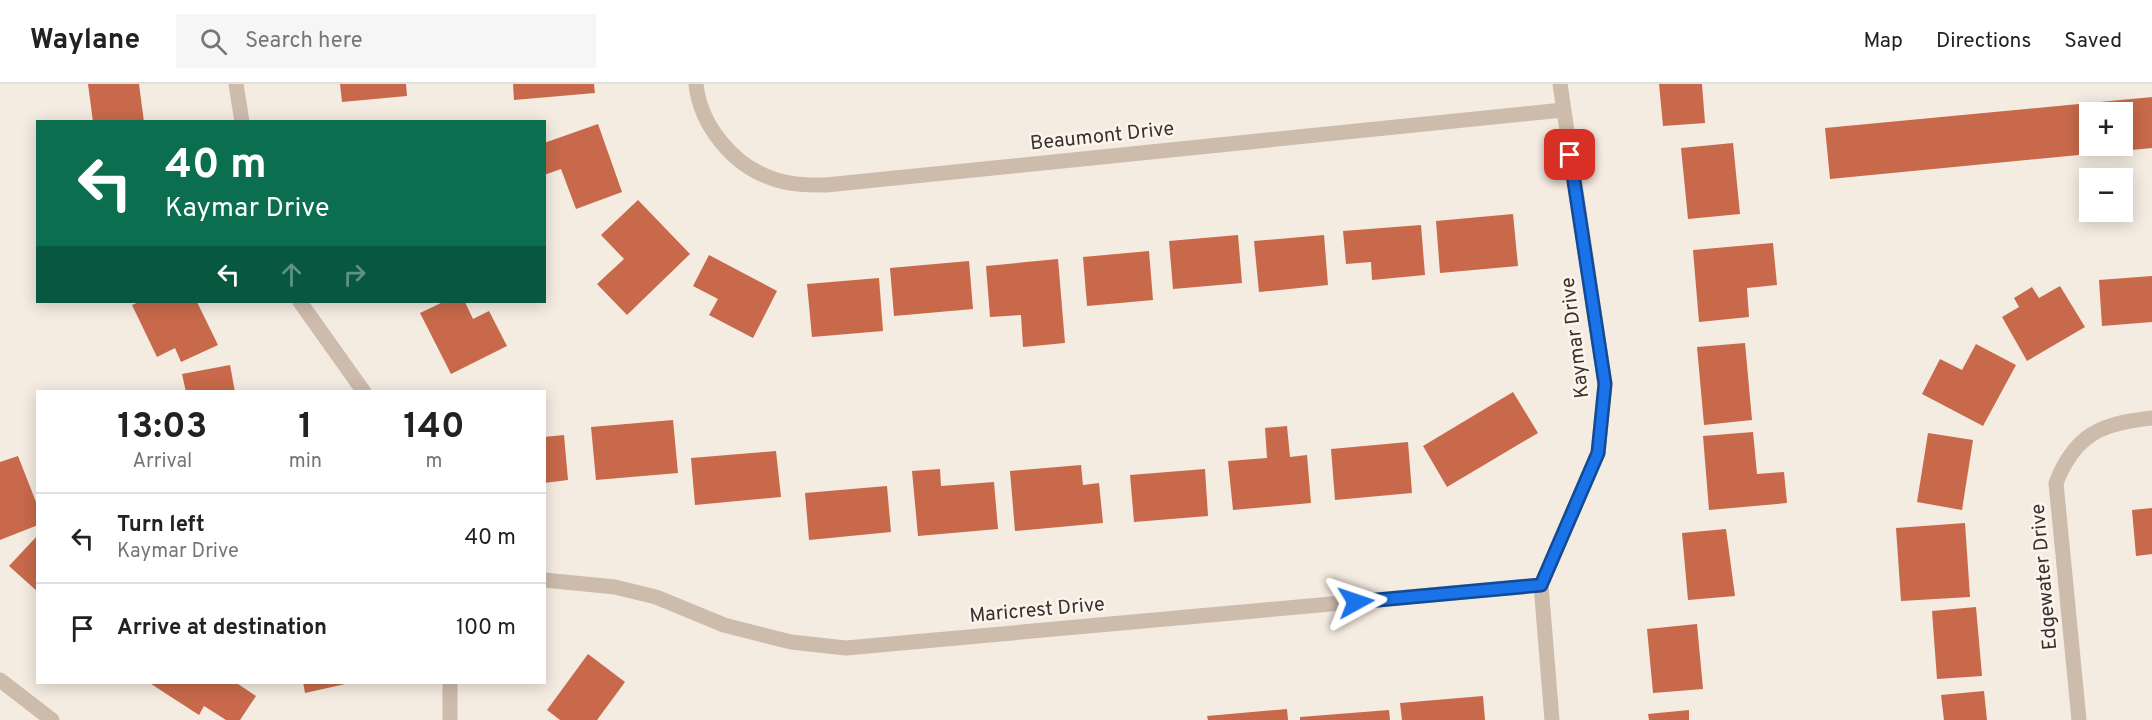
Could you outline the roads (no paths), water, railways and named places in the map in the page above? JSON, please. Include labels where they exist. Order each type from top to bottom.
[{"type":"street","points":[[236,84],[242,120]]},
{"type":"street","name":"Beaumont Drive","points":[[696,84],[708,122],[723,145],[745,164],[770,178],[797,185],[826,185],[1563,110]]},
{"type":"street","name":"Kaymar Drive","points":[[1552,720],[1541,585],[1598,453],[1605,384],[1560,84]]},
{"type":"street","points":[[301,303],[363,390]]},
{"type":"street","name":"Edgewater Drive","points":[[2079,720],[2056,483],[2064,463],[2074,450],[2100,428],[2124,421],[2152,418]]},
{"type":"street","name":"Maricrest Drive","points":[[546,580],[615,587],[656,597],[724,625],[791,642],[846,648],[1541,585]]},
{"type":"street","points":[[0,680],[52,720]]},
{"type":"street","points":[[450,684],[450,720]]}]
